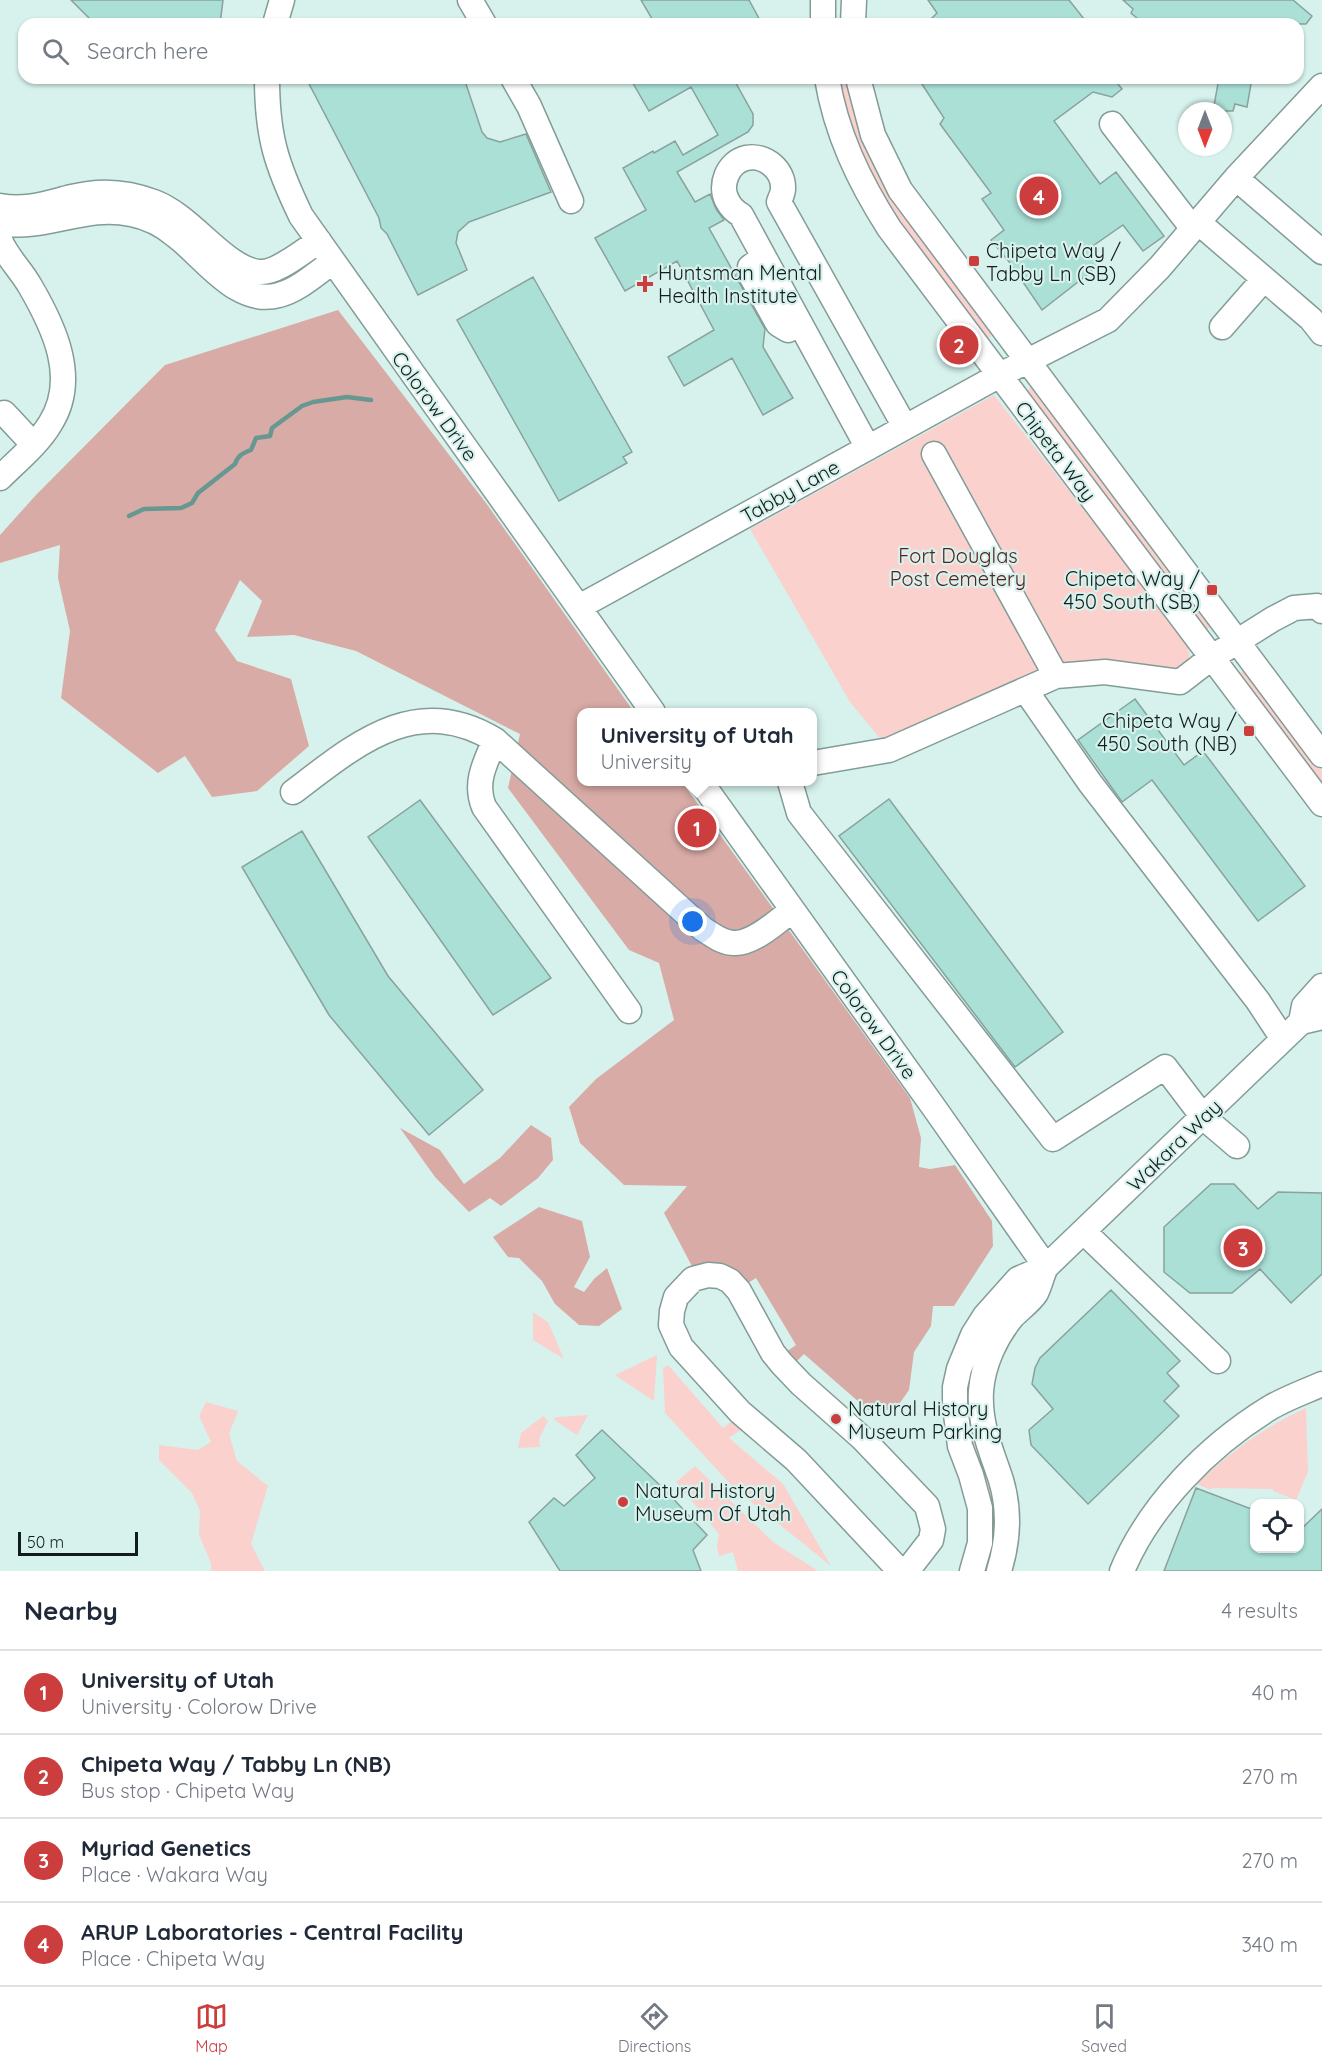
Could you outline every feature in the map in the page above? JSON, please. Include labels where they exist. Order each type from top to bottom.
[{"type":"street","points":[[277,18],[282,0]]},
{"type":"street","points":[[470,0],[480,18]]},
{"type":"street","points":[[823,0],[823,18]]},
{"type":"street","points":[[853,18],[854,0]]},
{"type":"street","name":"Colorow Drive","points":[[267,84],[267,111],[272,145],[288,190],[301,216],[650,708]]},
{"type":"street","points":[[516,84],[529,106],[571,201]]},
{"type":"street","name":"Chipeta Way","points":[[828,84],[837,123],[847,151],[873,203],[900,243],[1322,804]]},
{"type":"street","name":"Chipeta Way","points":[[860,84],[873,135],[900,190],[1322,755]]},
{"type":"street","name":"Tabby Lane","points":[[579,607],[1000,375],[1108,320],[1160,267],[1236,178],[1318,98]]},
{"type":"street","points":[[1112,124],[1196,226],[1318,319]]},
{"type":"street","points":[[868,448],[741,216],[727,202],[723,187],[726,174],[737,162],[747,158],[759,158],[772,164],[780,173],[783,189],[779,202],[905,427]]},
{"type":"street","points":[[1236,178],[1322,252]]},
{"type":"street","points":[[0,206],[17,209],[98,193],[140,197],[162,205],[180,216],[240,267],[254,272],[267,272],[276,268],[319,241]]},
{"type":"street","points":[[0,223],[38,224],[90,212],[107,211],[139,216],[162,226],[176,236],[235,286],[252,294],[266,297],[276,296],[293,289],[333,262]]},
{"type":"street","points":[[21,270],[22,256],[38,224]]},
{"type":"street","points":[[0,240],[21,270],[55,335],[64,378],[62,397],[50,426],[0,478]]},
{"type":"street","points":[[266,297],[267,272]]},
{"type":"street","points":[[1222,327],[1264,279]]},
{"type":"street","points":[[4,413],[33,444]]},
{"type":"street","points":[[934,454],[1056,676]]},
{"type":"street","points":[[817,762],[889,750],[1056,676],[1105,672],[1180,682],[1211,658],[1294,608],[1317,606],[1322,611]]},
{"type":"street","points":[[1026,690],[1090,783],[1258,1000],[1283,1039]]},
{"type":"street","points":[[293,792],[357,744],[400,726],[440,722],[481,731],[495,740],[718,939],[735,944],[744,942],[764,932],[792,910]]},
{"type":"street","points":[[495,740],[479,781],[479,792],[484,807],[628,1011]]},
{"type":"street","name":"Colorow Drive","points":[[704,786],[1046,1267]]},
{"type":"street","points":[[791,786],[799,813],[1053,1139],[1165,1067],[1203,1117],[1237,1146]]},
{"type":"street","name":"Wakara Way","points":[[972,1571],[980,1543],[980,1508],[956,1429],[955,1387],[959,1369],[973,1335],[999,1299],[1018,1279],[1046,1267],[1283,1039],[1311,1018],[1304,1006],[1322,986]]},
{"type":"street","points":[[1084,1232],[1218,1361]]},
{"type":"street","name":"Wakara Way","points":[[999,1571],[1006,1538],[1005,1501],[1001,1482],[987,1444],[983,1425],[981,1390],[996,1341],[1006,1324],[1035,1294],[1046,1267]]},
{"type":"street","points":[[900,1571],[796,1460],[740,1412],[681,1347],[671,1325],[672,1311],[676,1297],[693,1279],[708,1275],[720,1276],[730,1281],[739,1291],[773,1353],[782,1364],[862,1438],[927,1506],[933,1529],[931,1540],[907,1571]]},
{"type":"street","points":[[1122,1571],[1135,1544],[1174,1489],[1213,1449],[1269,1409],[1322,1384]]},
{"type":"green space","points":[[840,84],[851,84],[993,333],[989,338],[986,338],[883,200],[858,148]]},
{"type":"green space","points":[[1032,386],[1211,625],[1209,628],[1205,630],[1026,391]]},
{"type":"green space","name":"Fort Douglas Post Cemetery","points":[[994,395],[1177,629],[1189,650],[1188,660],[1180,670],[1120,663],[1072,663],[883,742],[850,702],[750,529]]},
{"type":"green space","points":[[1244,670],[1322,771],[1322,788],[1238,675]]},
{"type":"green space","points":[[533,1312],[548,1322],[564,1359],[533,1340]]},
{"type":"green space","points":[[985,1353],[1000,1497],[993,1571],[983,1571],[991,1507],[989,1492],[968,1429],[966,1395],[970,1367]]},
{"type":"green space","points":[[657,1355],[654,1401],[615,1375]]},
{"type":"green space","points":[[668,1365],[723,1428],[735,1418],[745,1427],[729,1438],[783,1484],[831,1566],[733,1487],[665,1413],[663,1368]]},
{"type":"green space","points":[[206,1402],[238,1411],[229,1434],[237,1461],[268,1486],[251,1544],[265,1571],[211,1571],[211,1563],[199,1535],[200,1511],[192,1493],[159,1460],[159,1445],[198,1450],[211,1442],[199,1416]]},
{"type":"green space","points":[[1306,1408],[1308,1472],[1296,1499],[1273,1491],[1273,1489],[1212,1488],[1211,1490],[1197,1484],[1248,1441]]},
{"type":"green space","points":[[588,1415],[577,1435],[553,1419],[557,1417]]},
{"type":"green space","points":[[543,1416],[548,1421],[539,1439],[540,1447],[518,1448],[521,1433]]},
{"type":"green space","points":[[695,1466],[773,1542],[818,1571],[738,1571],[733,1552],[719,1556],[717,1547],[719,1534],[676,1482]]},
{"type":"shaded area","points":[[338,310],[486,503],[631,708],[577,708],[577,786],[685,786],[910,1098],[921,1138],[919,1167],[930,1169],[955,1165],[992,1221],[993,1246],[954,1306],[933,1306],[931,1326],[914,1352],[909,1390],[895,1410],[868,1410],[804,1354],[796,1362],[786,1352],[796,1345],[756,1278],[748,1283],[695,1272],[664,1213],[687,1186],[624,1185],[580,1143],[569,1107],[596,1079],[674,1020],[659,963],[629,950],[508,788],[520,734],[356,651],[294,635],[247,637],[262,601],[240,580],[215,630],[237,661],[291,679],[309,746],[257,791],[212,797],[185,756],[158,773],[61,698],[70,631],[58,578],[60,545],[0,563],[0,535],[36,495],[165,365]]},
{"type":"shaded area","points":[[531,1125],[551,1138],[553,1160],[538,1178],[501,1206],[490,1198],[469,1212],[435,1177],[400,1128],[440,1150],[464,1184],[500,1158]]},
{"type":"shaded area","points":[[539,1207],[582,1221],[590,1257],[574,1287],[584,1292],[607,1268],[622,1309],[599,1326],[579,1325],[555,1304],[542,1281],[519,1258],[508,1257],[493,1237]]},
{"type":"building","points":[[71,0],[223,0],[221,18],[89,18]]},
{"type":"building","points":[[641,0],[749,0],[759,18],[652,18]]},
{"type":"building","points":[[928,0],[1069,0],[1083,18],[932,18],[937,13]]},
{"type":"building","points":[[1123,0],[1293,0],[1312,16],[1306,24],[1304,24],[1304,18],[1137,18],[1131,13],[1133,9]]},
{"type":"building","points":[[309,84],[466,84],[482,132],[487,138],[500,142],[526,134],[551,192],[469,222],[458,232],[456,243],[467,270],[418,295],[387,234],[381,228],[379,218]]},
{"type":"building","points":[[633,84],[736,84],[753,114],[753,125],[748,132],[677,172],[695,202],[710,194],[716,209],[724,220],[709,228],[765,329],[763,347],[793,398],[763,415],[732,358],[684,386],[668,357],[714,330],[677,261],[625,291],[595,238],[646,210],[623,168],[675,141],[683,155],[718,135],[691,87],[649,111]]},
{"type":"building","points":[[922,84],[1118,84],[1122,89],[1112,97],[1093,92],[1054,121],[1100,184],[1116,172],[1164,236],[1143,251],[1123,225],[1090,248],[1101,264],[1042,310],[1010,263],[991,240],[1004,230],[982,199],[991,193],[940,124],[944,118]]},
{"type":"building","points":[[1218,84],[1251,84],[1247,107],[1235,104],[1233,111],[1232,102],[1215,102]]},
{"type":"building","points":[[533,277],[632,452],[623,457],[627,463],[559,501],[457,320]]},
{"type":"building","points":[[1135,699],[1184,765],[1203,751],[1305,886],[1258,921],[1152,780],[1122,802],[1078,740]]},
{"type":"building","points":[[889,799],[1063,1032],[1015,1067],[839,836]]},
{"type":"building","points":[[420,800],[551,978],[493,1015],[368,837]]},
{"type":"building","points":[[302,831],[388,976],[483,1090],[429,1135],[329,1015],[242,867]]},
{"type":"building","points":[[1211,1184],[1234,1184],[1258,1209],[1278,1192],[1322,1193],[1322,1274],[1291,1303],[1260,1269],[1232,1293],[1190,1293],[1164,1272],[1164,1227]]},
{"type":"building","points":[[1111,1290],[1180,1361],[1167,1373],[1179,1386],[1164,1401],[1179,1416],[1088,1504],[1031,1445],[1029,1430],[1053,1409],[1032,1384],[1035,1368],[1040,1358]]},
{"type":"building","name":"Natural History Museum Of Utah","points":[[602,1430],[666,1491],[707,1535],[693,1550],[701,1571],[560,1571],[529,1522],[554,1498],[564,1506],[595,1478],[576,1455]]},
{"type":"building","points":[[1196,1488],[1250,1508],[1250,1553],[1304,1553],[1304,1526],[1322,1509],[1322,1571],[1164,1571]]},
{"type":"waterway","points":[[129,516],[144,509],[181,508],[192,503],[198,493],[235,464],[241,455],[251,450],[256,438],[270,436],[272,428],[302,406],[347,397],[371,400]]},
{"type":"place","name":"ARUP Laboratories - Central Facility","points":[[1039,196]]},
{"type":"place","name":"Chipeta Way / Tabby Ln (SB)","points":[[974,261]]},
{"type":"place","name":"Huntsman Mental Health Institute","points":[[645,284]]},
{"type":"place","name":"Chipeta Way / Tabby Ln (NB)","points":[[959,345]]},
{"type":"place","name":"Chipeta Way / 450 South (SB)","points":[[1212,590]]},
{"type":"place","name":"Chipeta Way / 450 South (NB)","points":[[1249,731]]},
{"type":"place","name":"University of Utah","points":[[697,828]]},
{"type":"place","name":"Myriad Genetics","points":[[1243,1248]]},
{"type":"place","name":"Natural History Museum Parking","points":[[836,1419]]},
{"type":"place","name":"Natural History Museum Of Utah","points":[[623,1502]]}]
